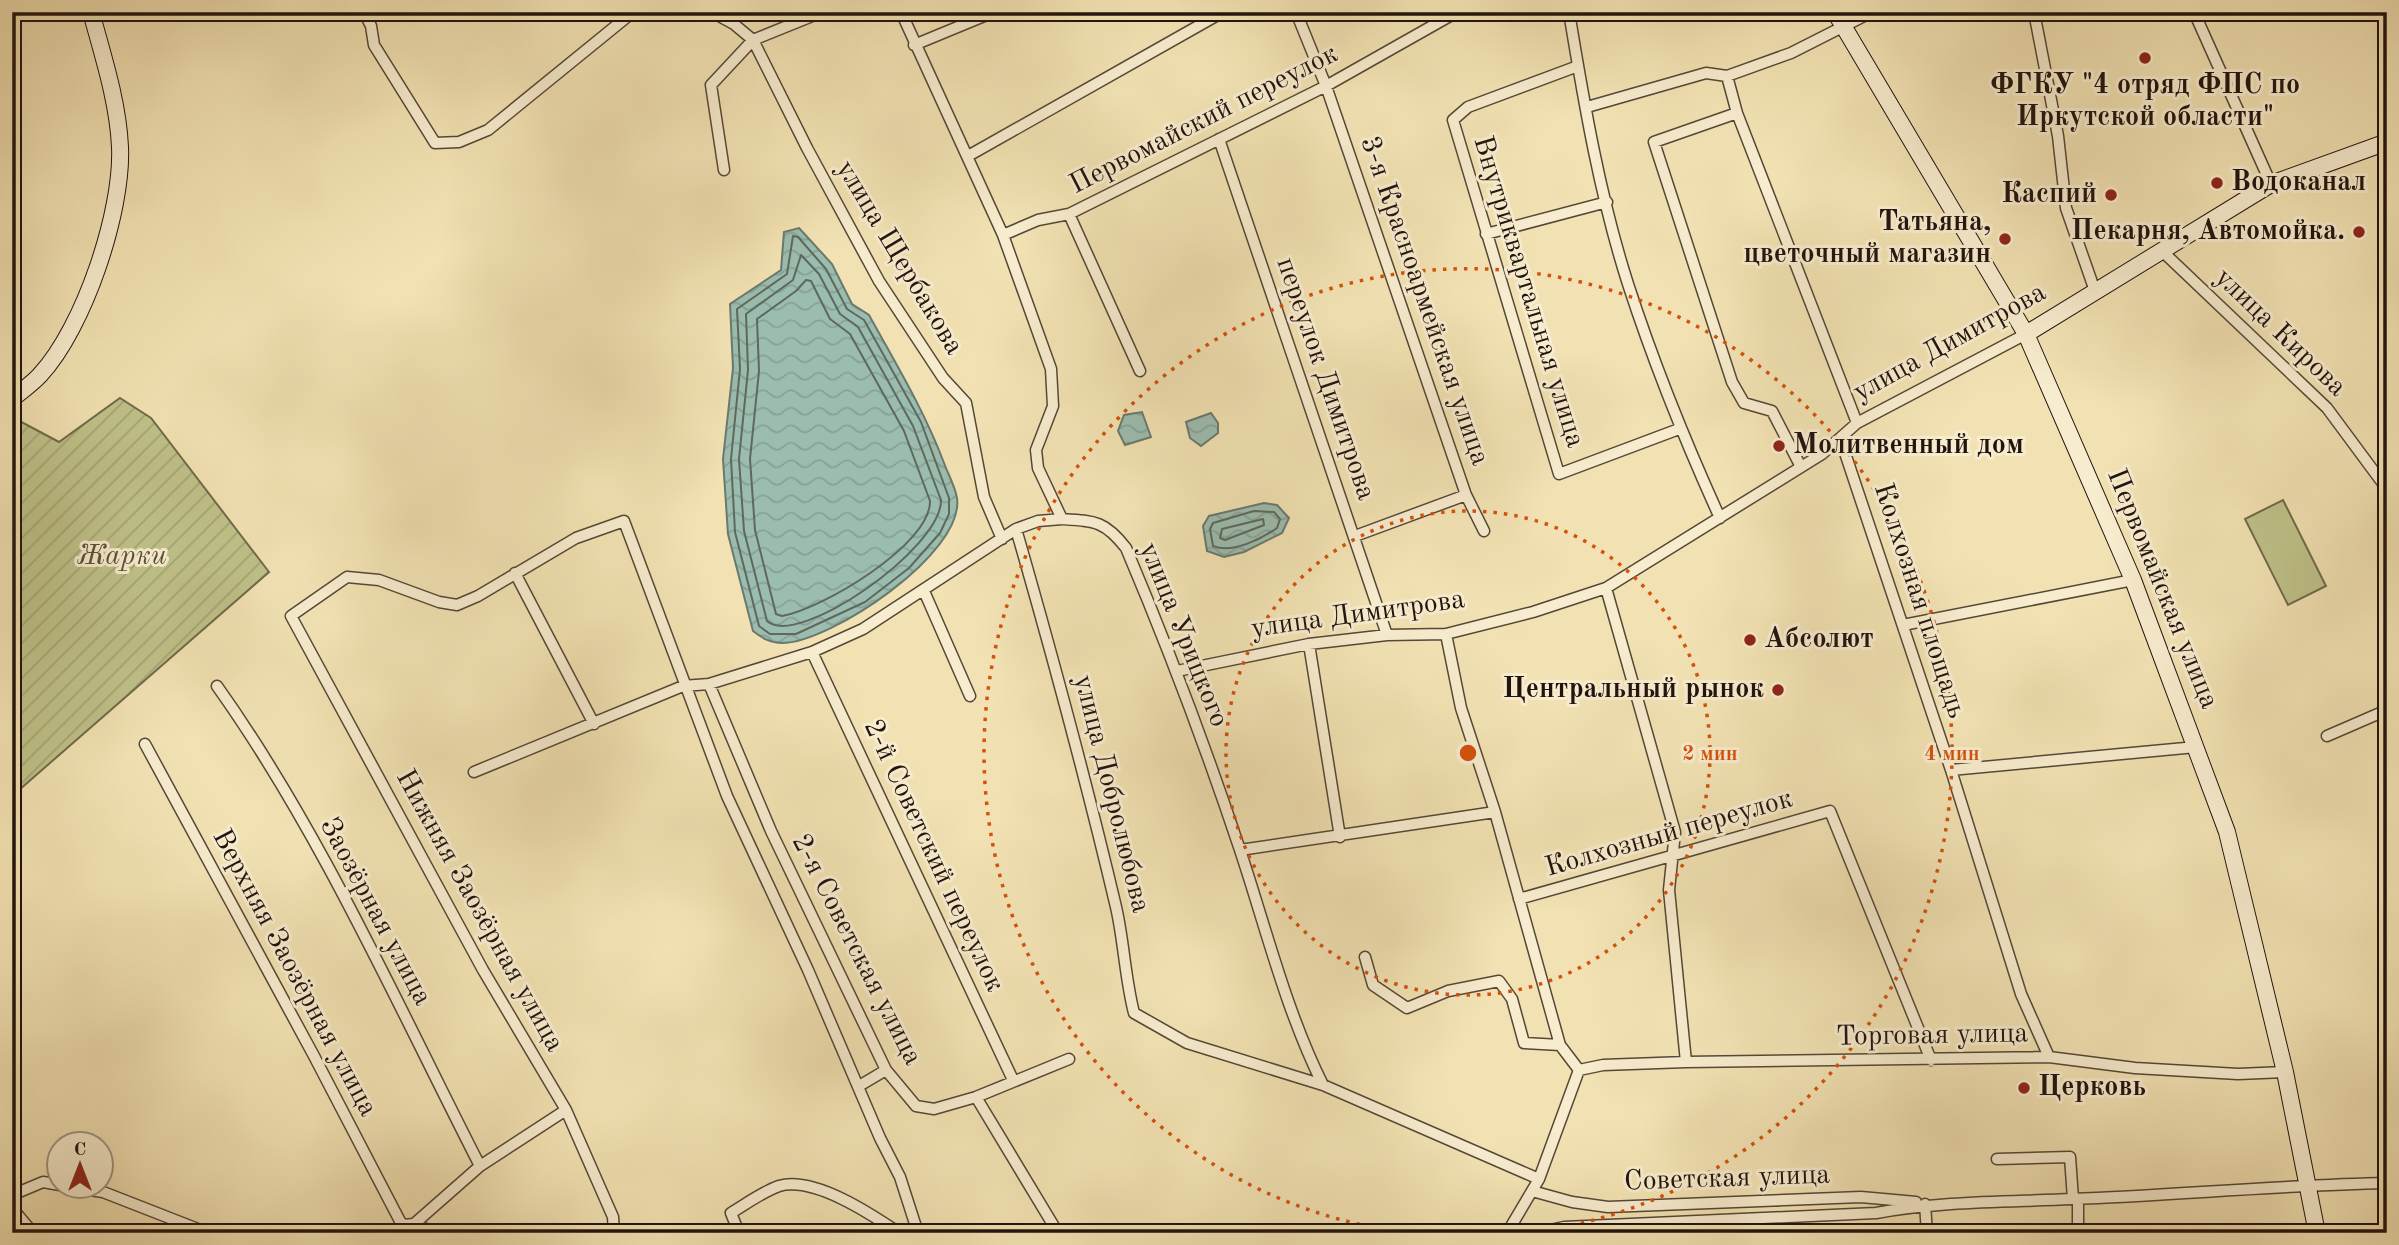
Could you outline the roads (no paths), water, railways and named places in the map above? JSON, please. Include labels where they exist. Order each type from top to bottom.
[{"type":"main road","points":[[12,399],[41,374],[74,323],[101,259],[115,200],[120,148],[109,79],[91,12]]},
{"type":"main road","name":"Первомайская улица","points":[[1835,12],[2026,334],[2133,579],[2227,832],[2285,1072],[2317,1233]]},
{"type":"main road","name":"улица Димитрова","points":[[2026,334],[2271,184],[2387,142]]},
{"type":"street","points":[[364,12],[371,26],[373,45],[435,143],[459,142],[488,130],[633,12]]},
{"type":"street","points":[[712,12],[735,24]]},
{"type":"street","name":"улица Щербакова","points":[[727,12],[735,24],[753,40],[807,148],[879,281],[943,378],[966,403],[984,497],[1002,539]]},
{"type":"street","points":[[724,170],[711,85],[753,40],[822,12]]},
{"type":"street","points":[[901,12],[1003,235],[1053,375],[1053,406],[1036,450],[1038,468],[1062,519]]},
{"type":"street","points":[[914,45],[994,12]]},
{"type":"street","points":[[968,156],[1223,12]]},
{"type":"street","name":"3-я Красноармейская улица","points":[[1296,12],[1326,86],[1466,495],[1355,536]]},
{"type":"street","name":"Первомайский переулок","points":[[1003,235],[1038,220],[1069,214],[1326,86],[1457,12]]},
{"type":"street","points":[[1569,12],[1607,202],[1627,282],[1679,429],[1720,518]]},
{"type":"street","points":[[1587,107],[1706,73],[1727,76],[1791,52],[1872,12]]},
{"type":"street","points":[[2034,12],[2058,136],[2066,208],[2095,291]]},
{"type":"street","points":[[2194,12],[2271,184]]},
{"type":"street","name":"Внутриквартальная улица","points":[[1578,66],[1468,107],[1453,120],[1559,474],[1679,429]]},
{"type":"street","points":[[1727,76],[1737,113],[1857,423]]},
{"type":"street","points":[[1737,113],[1654,142],[1732,382],[1744,403],[1772,411],[1801,467]]},
{"type":"street","name":"переулок Димитрова","points":[[1219,139],[1387,635]]},
{"type":"street","points":[[1486,234],[1607,202]]},
{"type":"street","points":[[1069,214],[1140,371]]},
{"type":"street","name":"улица Кирова","points":[[2161,250],[2328,408],[2387,489]]},
{"type":"street","name":"улица Димитрова","points":[[1177,671],[1309,644],[1387,635],[1446,634],[1533,612],[1606,588],[1801,467],[1857,423],[2026,334]]},
{"type":"street","name":"Колхозная площадь","points":[[1840,438],[1951,770],[2021,994],[2049,1057]]},
{"type":"street","points":[[1466,495],[1484,531]]},
{"type":"street","name":"улица Урицкого","points":[[1016,529],[1038,521],[1062,519],[1097,522],[1112,530],[1126,548],[1177,671],[1309,1057],[1323,1085]]},
{"type":"street","points":[[594,724],[515,573],[576,538],[624,521],[683,686],[727,796],[900,1177],[919,1233]]},
{"type":"street","points":[[474,772],[526,748],[594,724],[683,686],[709,684],[812,652],[863,629],[1016,529]]},
{"type":"street","name":"улица Добролюбова","points":[[1016,529],[1052,653],[1105,865],[1122,937],[1125,980],[1134,1013],[1188,1043],[1323,1085]]},
{"type":"street","name":"Нижняя Заозёрная улица","points":[[515,573],[457,605],[439,602],[379,579],[347,577],[291,616],[483,970],[566,1110],[613,1217],[614,1233]]},
{"type":"street","points":[[1903,625],[2133,579]]},
{"type":"street","points":[[1606,588],[1675,832],[1669,890],[1686,1062]]},
{"type":"street","points":[[923,591],[970,696]]},
{"type":"street","points":[[1446,634],[1461,708],[1495,812],[1560,1045],[1580,1070],[1539,1179],[1507,1233]]},
{"type":"street","points":[[1309,644],[1340,837]]},
{"type":"street","name":"2-й Советский переулок","points":[[812,652],[1013,1080]]},
{"type":"street","name":"2-я Советская улица","points":[[709,684],[744,771],[886,1070],[916,1106],[934,1108],[975,1097]]},
{"type":"street","name":"Заозёрная улица","points":[[217,686],[256,740],[307,831],[480,1166]]},
{"type":"street","points":[[2327,736],[2387,710]]},
{"type":"street","name":"Верхняя Заозёрная улица","points":[[145,744],[402,1225]]},
{"type":"street","points":[[1951,770],[2196,747]]},
{"type":"street","name":"Колхозный переулок","points":[[1519,899],[1672,859],[1830,811],[1931,1060]]},
{"type":"street","points":[[1240,850],[1495,812]]},
{"type":"street","points":[[1365,957],[1373,985],[1407,1008],[1448,991],[1499,981],[1512,999],[1524,1042],[1560,1045]]},
{"type":"street","name":"Торговая улица","points":[[1580,1070],[1603,1065],[1686,1062],[2049,1057],[2135,1068],[2238,1074],[2285,1072]]},
{"type":"street","points":[[1058,1233],[975,1097],[1069,1059]]},
{"type":"street","points":[[859,1086],[886,1070]]},
{"type":"street","points":[[1323,1085],[1539,1179]]},
{"type":"street","points":[[414,1224],[480,1166],[566,1110]]},
{"type":"street","points":[[1997,1159],[2070,1157],[2078,1233]]},
{"type":"street","points":[[12,1195],[46,1182]]},
{"type":"street","name":"Советская улица","points":[[1532,1191],[1572,1202],[1608,1207],[1861,1197],[1925,1204],[2076,1199],[2308,1184],[2387,1183]]},
{"type":"street","points":[[738,1233],[731,1213],[776,1187],[787,1185],[817,1188],[875,1216],[899,1233]]},
{"type":"street","points":[[116,1197],[208,1233]]},
{"type":"street","points":[[1925,1204],[1927,1233]]},
{"type":"street","name":"Советская улица","points":[[1537,1233],[1876,1213],[1925,1204]]},
{"type":"street","points":[[12,1208],[33,1233]]},
{"type":"street","points":[[391,1233],[402,1225],[414,1224],[436,1233]]},
{"type":"water","points":[[799,228],[832,264],[852,304],[869,315],[928,424],[957,498],[954,520],[940,544],[918,568],[861,612],[804,639],[782,643],[766,640],[753,631],[728,534],[723,459],[733,368],[730,304],[781,270],[784,232]]},
{"type":"water","points":[[1142,412],[1151,437],[1125,445],[1118,431],[1124,415]]},
{"type":"water","points":[[1211,413],[1218,423],[1218,433],[1201,446],[1190,438],[1186,422]]},
{"type":"water","points":[[1264,503],[1277,505],[1289,518],[1282,533],[1244,552],[1224,557],[1207,551],[1203,526],[1209,516]]},
{"type":"place","name":"ФГКУ \"4 отряд ФПС по Иркутской области\"","points":[[2145,58]]},
{"type":"place","name":"Водоканал","points":[[2217,183]]},
{"type":"place","name":"Каспий","points":[[2111,195]]},
{"type":"place","name":"Пекарня, Автомойка.","points":[[2359,232]]},
{"type":"place","name":"Татьяна, цветочный магазин","points":[[2005,239]]},
{"type":"place","name":"Молитвенный дом","points":[[1779,446]]},
{"type":"place","name":"Абсолют","points":[[1750,640]]},
{"type":"place","name":"Центральный рынок","points":[[1778,690]]},
{"type":"place","name":"Церковь","points":[[2024,1088]]},
{"type":"park label","name":"Жарки","points":[[122,557]]}]
